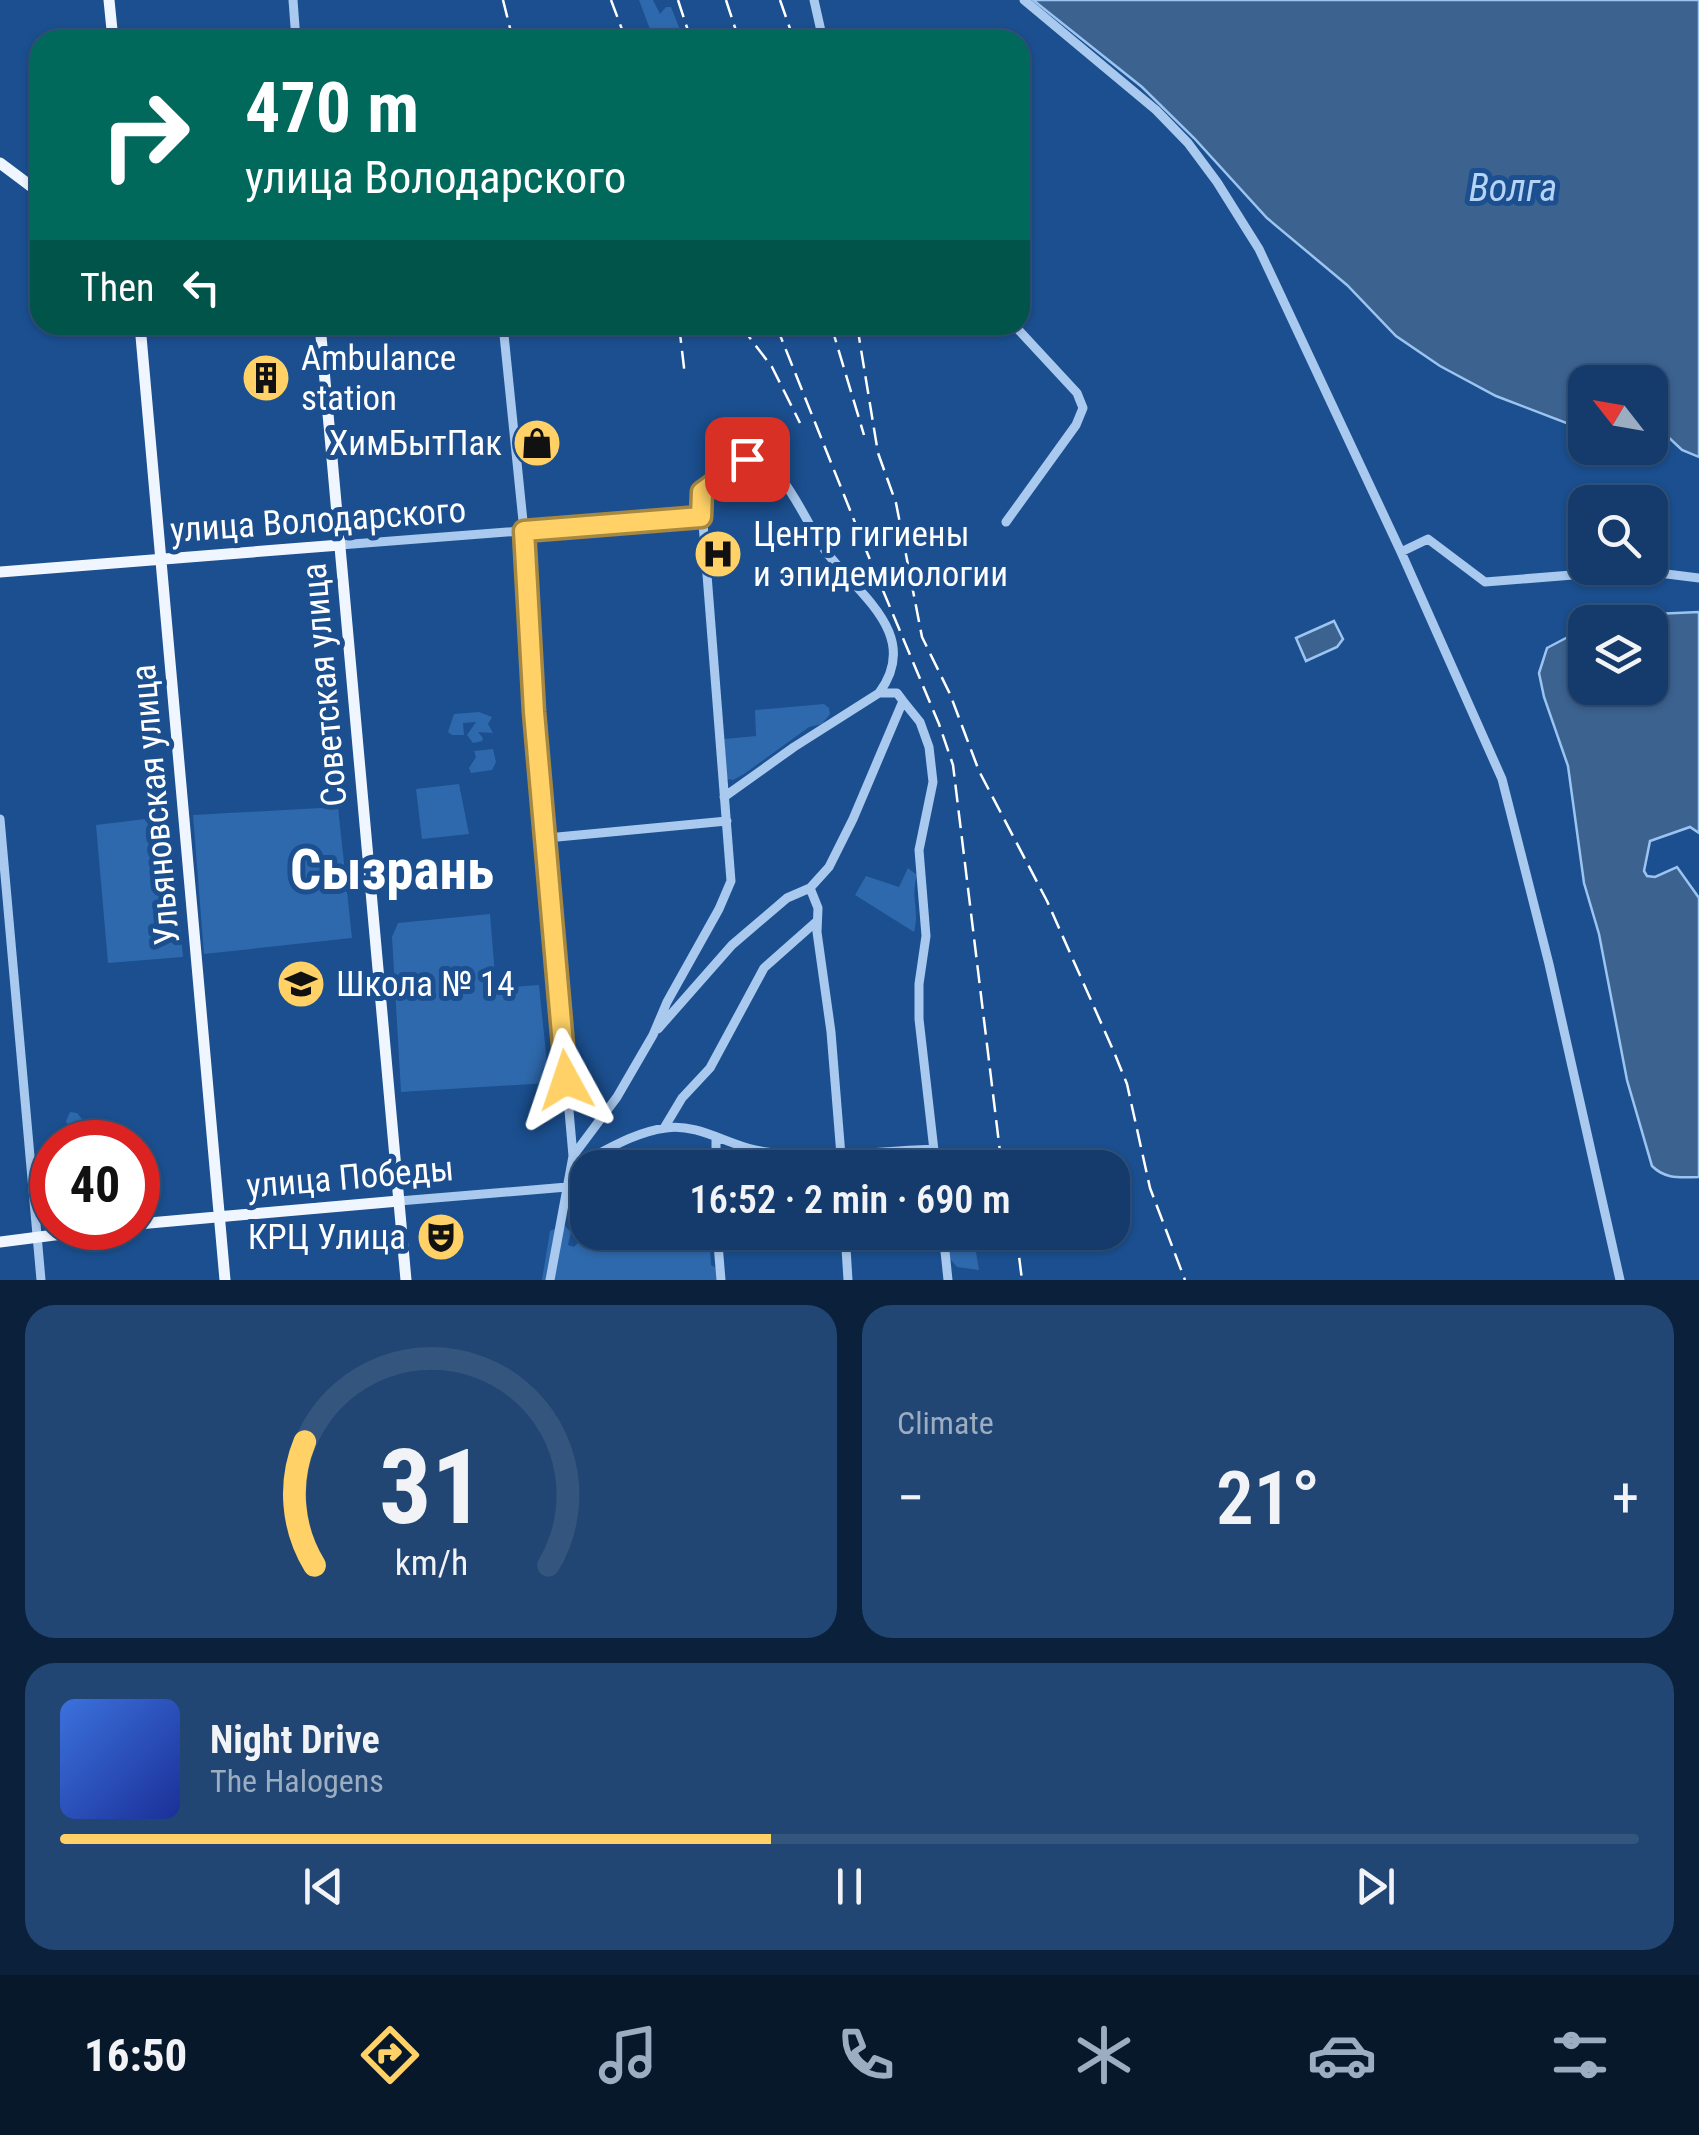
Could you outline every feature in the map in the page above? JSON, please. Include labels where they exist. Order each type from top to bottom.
[{"type":"main road","points":[[109,0],[112,30]]},
{"type":"main road","points":[[0,163],[30,186]]},
{"type":"main road","name":"Ульяновская улица","points":[[141,335],[225,1280]]},
{"type":"main road","name":"Советская улица","points":[[321,335],[406,1280]]},
{"type":"main road","name":"улица Володарского","points":[[0,572],[340,546]]},
{"type":"main road","name":"улица Победы","points":[[160,1222],[398,1201]]},
{"type":"main road","points":[[0,1242],[30,1238]]},
{"type":"street","points":[[293,0],[295,30]]},
{"type":"street","points":[[814,0],[822,30]]},
{"type":"street","points":[[1024,0],[1156,110],[1198,154],[1259,249],[1401,552],[1502,779],[1550,964],[1620,1280]]},
{"type":"street","points":[[504,335],[524,531],[534,712],[572,1150]]},
{"type":"street","points":[[1006,522],[1084,408],[1076,393],[1023,335]]},
{"type":"street","points":[[581,1150],[653,1035],[731,880],[724,797],[701,517],[702,492],[755,456],[794,495],[822,547],[862,594],[876,604],[895,664],[880,694],[794,747],[724,797]]},
{"type":"street","name":"улица Володарского","points":[[340,546],[701,517]]},
{"type":"street","points":[[1401,552],[1428,539],[1484,582],[1635,570],[1699,578]]},
{"type":"street","points":[[880,694],[900,697],[920,722],[929,747],[933,782],[919,850],[926,936],[918,1002],[934,1148],[897,1150]]},
{"type":"street","points":[[653,1035],[732,945],[787,898],[810,888],[829,867],[853,818],[900,697]]},
{"type":"street","points":[[0,819],[4,910],[30,1168]]},
{"type":"street","points":[[546,838],[726,820]]},
{"type":"street","points":[[810,888],[818,908],[841,1150]]},
{"type":"street","points":[[664,1128],[682,1098],[710,1068],[764,968],[818,921]]},
{"type":"street","points":[[603,1150],[637,1136],[680,1127],[756,1150]]},
{"type":"street","points":[[716,1137],[716,1150]]},
{"type":"street","points":[[550,1280],[570,1174]]},
{"type":"street","name":"улица Победы","points":[[398,1201],[567,1187]]},
{"type":"street","points":[[38,1250],[40,1280]]},
{"type":"street","points":[[718,1250],[721,1280]]},
{"type":"street","points":[[846,1250],[848,1280]]},
{"type":"street","points":[[945,1250],[948,1280]]},
{"type":"shaded area","points":[[639,0],[653,0],[660,14],[671,7],[680,30],[650,30]]},
{"type":"shaded area","points":[[824,704],[830,714],[822,724],[809,727],[744,774],[727,779],[724,739],[756,736],[755,710]]},
{"type":"shaded area","points":[[479,712],[492,717],[488,724],[493,733],[478,732],[482,741],[473,743],[467,735],[476,722],[463,723],[464,735],[448,732],[454,714]]},
{"type":"shaded area","points":[[493,749],[496,762],[492,770],[471,773],[474,751]]},
{"type":"shaded area","points":[[459,784],[469,834],[422,839],[416,789]]},
{"type":"shaded area","points":[[338,807],[352,938],[204,954],[193,815]]},
{"type":"shaded area","points":[[170,816],[183,957],[108,963],[96,825]]},
{"type":"shaded area","points":[[908,868],[917,875],[914,932],[855,895],[866,876],[899,887]]},
{"type":"shaded area","points":[[490,914],[496,988],[539,985],[549,1083],[401,1092],[392,937],[398,923]]},
{"type":"shaded area","points":[[70,1112],[83,1120],[66,1120]]},
{"type":"shaded area","points":[[564,1225],[570,1231],[570,1250],[710,1250],[711,1265],[720,1270],[720,1280],[542,1280],[550,1231]]},
{"type":"shaded area","points":[[942,1250],[976,1250],[979,1270],[957,1267]]},
{"type":"water","name":"Волга","points":[[1033,0],[1699,0],[1699,457],[1682,450],[1668,437],[1668,365],[1568,365],[1568,424],[1496,396],[1440,366],[1396,336],[1347,285],[1267,218],[1142,87]]},
{"type":"water","points":[[1699,612],[1699,833],[1690,827],[1650,841],[1644,871],[1655,877],[1677,867],[1699,898],[1699,1177],[1668,1176],[1652,1166],[1627,1080],[1599,934],[1584,883],[1568,766],[1539,673],[1547,648],[1568,637],[1568,705],[1668,705],[1668,613]]},
{"type":"water","points":[[1334,621],[1343,639],[1337,647],[1306,661],[1296,638]]},
{"type":"railway","points":[[503,0],[510,30]]},
{"type":"railway","points":[[611,0],[622,30]]},
{"type":"railway","points":[[678,0],[688,30]]},
{"type":"railway","points":[[726,0],[736,30]]},
{"type":"railway","points":[[780,0],[790,30]]},
{"type":"railway","points":[[680,335],[685,376]]},
{"type":"railway","points":[[748,335],[772,367],[800,423]]},
{"type":"railway","points":[[780,335],[953,765],[1000,1150]]},
{"type":"railway","points":[[834,335],[864,435]]},
{"type":"railway","points":[[859,335],[878,453],[896,503],[922,637],[950,694],[979,771],[1047,901],[1114,1052],[1127,1084],[1150,1188],[1185,1280]]},
{"type":"railway","points":[[1018,1250],[1022,1280]]},
{"type":"place","name":"Ambulance station","points":[[266,378]]},
{"type":"place","name":"ХимБытПак","points":[[537,443]]},
{"type":"place","name":"Центр гигиены и эпидемиологии","points":[[718,554]]},
{"type":"place","name":"Школа № 14","points":[[301,984]]},
{"type":"place","name":"КРЦ Улица","points":[[441,1237]]},
{"type":"district","name":"Сызрань","points":[[392,870]]},
{"type":"route","points":[[566,1080],[534,712],[524,531],[701,517],[702,492],[747,459]]}]
